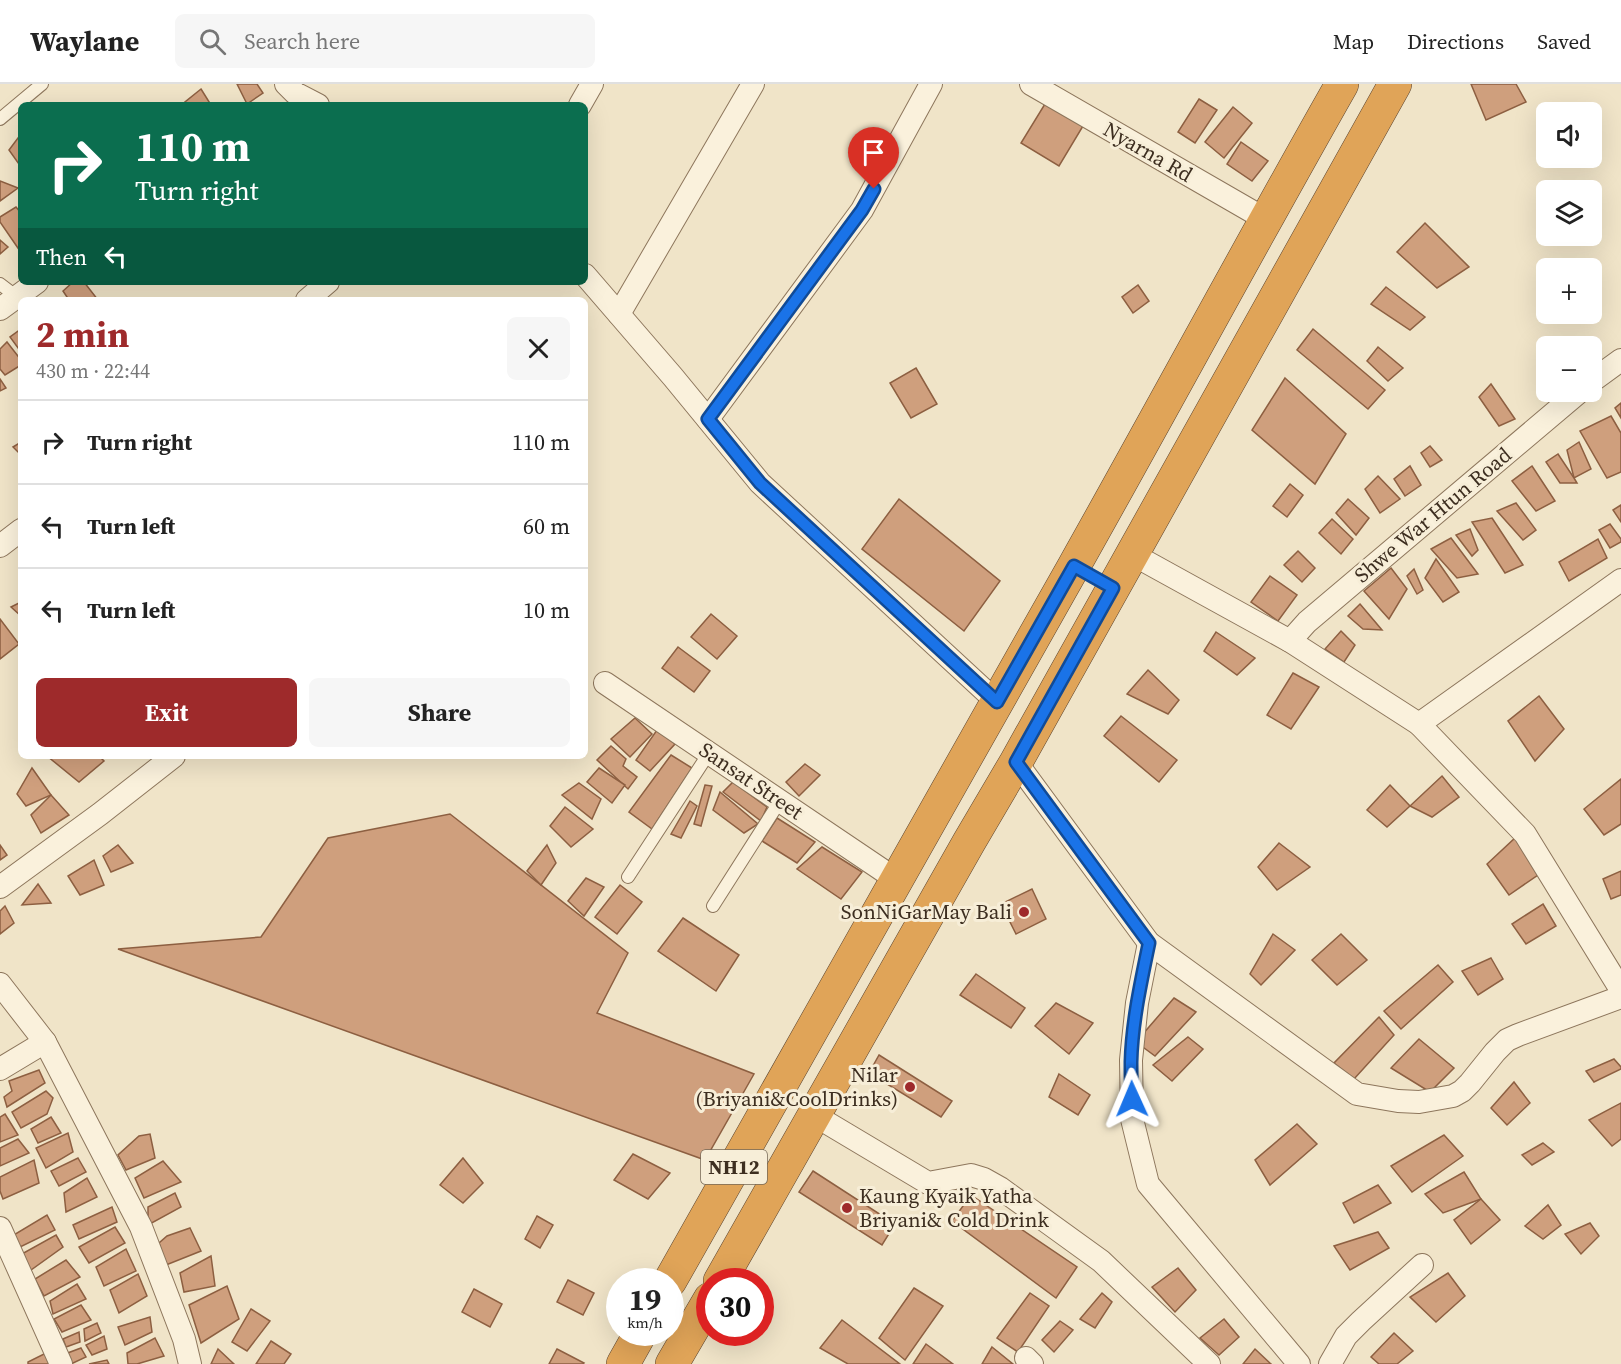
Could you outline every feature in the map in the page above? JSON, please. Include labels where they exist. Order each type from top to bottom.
[{"type":"highway","name":"NH12","points":[[727,1268],[1016,762],[1395,84]]},
{"type":"highway","name":"NH12","points":[[677,1268],[1074,566],[1337,93]]},
{"type":"highway","points":[[1337,93],[1370,128]]},
{"type":"highway","points":[[1201,339],[1240,361]]},
{"type":"highway","points":[[1074,566],[1113,588]]},
{"type":"highway","points":[[931,819],[969,842]]},
{"type":"highway","points":[[798,1054],[836,1078]]},
{"type":"highway","points":[[672,1364],[693,1307]]},
{"type":"highway","points":[[622,1364],[633,1346]]},
{"type":"street","points":[[582,102],[592,84]]},
{"type":"street","points":[[619,314],[753,84]]},
{"type":"street","points":[[708,419],[862,210],[931,84]]},
{"type":"street","name":"Nyarna Rd","points":[[1031,84],[1265,219]]},
{"type":"street","points":[[286,94],[309,102]]},
{"type":"street","points":[[588,278],[760,483],[997,702]]},
{"type":"street","points":[[6,296],[30,285]]},
{"type":"street","points":[[310,297],[324,285]]},
{"type":"street","points":[[1602,374],[1621,360]]},
{"type":"street","name":"Shwe War Htun Road","points":[[1290,642],[1296,633],[1316,615],[1567,402]]},
{"type":"street","points":[[0,546],[18,532]]},
{"type":"street","points":[[1132,554],[1290,642],[1419,724],[1525,834],[1621,990]]},
{"type":"street","points":[[1419,724],[1621,580]]},
{"type":"street","name":"Sansat Street","points":[[605,683],[897,880]]},
{"type":"street","points":[[0,887],[170,759]]},
{"type":"street","points":[[1016,762],[1149,943],[1357,1094],[1419,1102],[1453,1096],[1462,1091],[1507,1040],[1621,997]]},
{"type":"street","points":[[1149,943],[1137,1003],[1131,1060],[1132,1119],[1148,1184],[1299,1364]]},
{"type":"street","points":[[0,984],[45,1042],[141,1227],[184,1339],[190,1364]]},
{"type":"street","points":[[0,1070],[45,1042]]},
{"type":"street","points":[[814,1115],[928,1183],[971,1175],[1000,1188],[1101,1261],[1209,1364]]},
{"type":"street","points":[[0,1228],[61,1364]]},
{"type":"street","points":[[1330,1364],[1346,1336],[1422,1265]]},
{"type":"lane","points":[[20,102],[42,84]]},
{"type":"lane","points":[[0,119],[18,104]]},
{"type":"lane","points":[[628,877],[709,753]]},
{"type":"lane","points":[[713,906],[780,801]]},
{"type":"building","points":[[237,84],[257,84],[263,93],[250,102],[246,102]]},
{"type":"building","points":[[1471,84],[1516,84],[1526,102],[1486,120]]},
{"type":"building","points":[[201,89],[209,102],[185,102]]},
{"type":"building","points":[[1048,99],[1086,121],[1059,166],[1021,143]]},
{"type":"building","points":[[1199,99],[1217,110],[1195,143],[1178,132]]},
{"type":"building","points":[[1233,107],[1252,123],[1224,158],[1205,142]]},
{"type":"building","points":[[18,138],[18,163],[9,150]]},
{"type":"building","points":[[1241,142],[1268,161],[1252,181],[1227,164]]},
{"type":"building","points":[[0,181],[18,188],[0,201]]},
{"type":"building","points":[[16,207],[18,209],[18,248],[0,222],[0,217]]},
{"type":"building","points":[[1425,223],[1469,267],[1437,288],[1397,252]]},
{"type":"building","points":[[0,240],[8,247],[0,254]]},
{"type":"building","points":[[70,285],[86,285],[96,297],[67,297],[63,291]]},
{"type":"building","points":[[1138,285],[1149,301],[1133,313],[1122,297]]},
{"type":"building","points":[[1386,287],[1425,317],[1410,330],[1371,304]]},
{"type":"building","points":[[1313,329],[1385,390],[1368,409],[1297,350]]},
{"type":"building","points":[[18,331],[18,348],[10,337]]},
{"type":"building","points":[[7,342],[18,356],[18,367],[5,375],[0,369],[0,349]]},
{"type":"building","points":[[1378,347],[1403,368],[1388,381],[1367,361]]},
{"type":"building","points":[[916,368],[937,404],[911,418],[890,383]]},
{"type":"building","points":[[1285,378],[1346,434],[1315,484],[1252,430]]},
{"type":"building","points":[[0,379],[6,388],[0,391]]},
{"type":"building","points":[[1491,384],[1515,419],[1499,426],[1479,397]]},
{"type":"building","points":[[1621,403],[1621,418],[1615,408]]},
{"type":"building","points":[[1611,416],[1621,433],[1621,472],[1607,478],[1580,431]]},
{"type":"building","points":[[1579,442],[1591,469],[1574,478],[1567,450]]},
{"type":"building","points":[[1430,446],[1442,460],[1430,467],[1421,453]]},
{"type":"building","points":[[1558,454],[1577,483],[1560,483],[1546,462]]},
{"type":"building","points":[[1410,466],[1421,485],[1405,496],[1394,479]]},
{"type":"building","points":[[1532,466],[1555,501],[1536,511],[1512,481]]},
{"type":"building","points":[[1378,476],[1400,499],[1380,513],[1365,489]]},
{"type":"building","points":[[1290,484],[1303,495],[1287,517],[1273,506]]},
{"type":"building","points":[[899,499],[1000,581],[964,631],[862,549]]},
{"type":"building","points":[[1348,499],[1369,518],[1356,535],[1336,513]]},
{"type":"building","points":[[1516,503],[1536,530],[1523,540],[1497,511]]},
{"type":"building","points":[[1621,505],[1621,522],[1613,510]]},
{"type":"building","points":[[1492,518],[1523,565],[1505,573],[1472,522]]},
{"type":"building","points":[[1332,519],[1353,539],[1341,554],[1319,533]]},
{"type":"building","points":[[1610,524],[1621,542],[1610,548],[1599,530]]},
{"type":"building","points":[[1470,529],[1478,550],[1472,556],[1456,535]]},
{"type":"building","points":[[1451,538],[1478,574],[1457,578],[1431,549]]},
{"type":"building","points":[[1598,539],[1607,558],[1569,581],[1559,562]]},
{"type":"building","points":[[1298,551],[1315,568],[1302,582],[1284,565]]},
{"type":"building","points":[[1436,559],[1459,592],[1443,602],[1425,578]]},
{"type":"building","points":[[1391,568],[1407,589],[1389,619],[1364,591]]},
{"type":"building","points":[[1414,569],[1423,590],[1417,594],[1407,576]]},
{"type":"building","points":[[1270,576],[1297,595],[1278,621],[1251,602]]},
{"type":"building","points":[[18,604],[18,613],[11,607]]},
{"type":"building","points":[[1360,604],[1382,630],[1363,629],[1348,616]]},
{"type":"building","points":[[711,614],[737,636],[717,659],[691,637]]},
{"type":"building","points":[[0,619],[18,645],[0,659]]},
{"type":"building","points":[[1341,631],[1355,645],[1344,662],[1325,649]]},
{"type":"building","points":[[1216,632],[1255,658],[1237,675],[1204,651]]},
{"type":"building","points":[[678,647],[710,671],[694,692],[662,668]]},
{"type":"building","points":[[1148,670],[1179,700],[1168,714],[1127,694]]},
{"type":"building","points":[[1293,673],[1319,687],[1291,729],[1267,715]]},
{"type":"building","points":[[1539,696],[1564,729],[1535,761],[1508,721]]},
{"type":"building","points":[[1121,716],[1177,760],[1159,782],[1104,736]]},
{"type":"building","points":[[635,718],[652,734],[630,757],[611,739]]},
{"type":"building","points":[[657,730],[675,744],[650,771],[636,760]]},
{"type":"building","points":[[611,746],[626,759],[623,766],[637,777],[628,789],[597,760]]},
{"type":"building","points":[[671,755],[692,768],[652,829],[629,812]]},
{"type":"building","points":[[51,759],[102,759],[104,761],[79,782]]},
{"type":"building","points":[[805,764],[820,775],[799,796],[786,782]]},
{"type":"building","points":[[32,768],[51,795],[26,806],[17,794]]},
{"type":"building","points":[[599,768],[625,785],[612,803],[587,782]]},
{"type":"building","points":[[1442,776],[1459,797],[1432,817],[1410,806]]},
{"type":"building","points":[[1621,779],[1621,824],[1604,835],[1584,809]]},
{"type":"building","points":[[733,782],[767,807],[761,821],[723,792]]},
{"type":"building","points":[[579,783],[601,799],[592,819],[562,795]]},
{"type":"building","points":[[705,785],[712,786],[701,826],[694,824]]},
{"type":"building","points":[[1390,785],[1410,806],[1387,827],[1367,810]]},
{"type":"building","points":[[720,792],[758,824],[744,833],[713,810]]},
{"type":"building","points":[[51,795],[69,815],[41,833],[31,815]]},
{"type":"building","points":[[690,801],[697,806],[681,838],[671,834]]},
{"type":"building","points":[[565,807],[593,829],[571,847],[550,826]]},
{"type":"building","points":[[450,814],[628,953],[597,1013],[754,1074],[705,1160],[118,949],[261,937],[328,838]]},
{"type":"building","points":[[777,818],[815,842],[797,863],[762,841]]},
{"type":"building","points":[[1515,838],[1538,875],[1509,895],[1487,864]]},
{"type":"building","points":[[1279,843],[1310,867],[1277,890],[1258,867]]},
{"type":"building","points":[[0,845],[7,855],[0,860]]},
{"type":"building","points":[[118,845],[133,863],[111,872],[103,856]]},
{"type":"building","points":[[547,845],[556,863],[541,885],[527,871]]},
{"type":"building","points":[[822,847],[862,872],[841,899],[797,869]]},
{"type":"building","points":[[94,860],[104,885],[80,895],[68,876]]},
{"type":"building","points":[[1621,871],[1621,895],[1611,899],[1603,879]]},
{"type":"building","points":[[586,878],[604,887],[584,916],[568,901]]},
{"type":"building","points":[[38,884],[51,903],[22,905]]},
{"type":"building","points":[[620,885],[642,902],[617,934],[595,917]]},
{"type":"building","name":"SonNiGarMay Bali","points":[[1032,889],[1046,919],[1016,934],[1001,904]]},
{"type":"building","points":[[1543,904],[1556,926],[1526,944],[1512,924]]},
{"type":"building","points":[[5,906],[14,923],[0,934],[0,911]]},
{"type":"building","points":[[683,918],[739,955],[716,991],[658,951]]},
{"type":"building","points":[[1273,934],[1295,950],[1261,985],[1250,974]]},
{"type":"building","points":[[1341,934],[1367,960],[1337,985],[1312,960]]},
{"type":"building","points":[[1491,958],[1503,979],[1478,995],[1462,971]]},
{"type":"building","points":[[1438,965],[1453,982],[1401,1029],[1384,1011]]},
{"type":"building","points":[[976,974],[1025,1008],[1011,1028],[960,995]]},
{"type":"building","points":[[1174,998],[1196,1012],[1155,1056],[1136,1042]]},
{"type":"building","points":[[1056,1003],[1093,1023],[1069,1054],[1035,1026]]},
{"type":"building","points":[[1379,1017],[1394,1035],[1354,1079],[1334,1063]]},
{"type":"building","points":[[1188,1037],[1203,1049],[1172,1081],[1153,1065]]},
{"type":"building","points":[[1419,1039],[1454,1068],[1430,1092],[1391,1068]]},
{"type":"building","name":"Nilar (Briyani&CoolDrinks)","points":[[879,1055],[952,1101],[941,1117],[869,1073]]},
{"type":"building","points":[[1614,1059],[1621,1069],[1594,1082],[1586,1071]]},
{"type":"building","points":[[39,1070],[45,1083],[7,1107],[4,1097],[12,1091],[9,1081]]},
{"type":"building","points":[[1059,1074],[1090,1095],[1078,1115],[1049,1097]]},
{"type":"building","points":[[1514,1082],[1530,1103],[1507,1125],[1491,1108]]},
{"type":"building","points":[[46,1091],[53,1098],[47,1114],[21,1128],[12,1112]]},
{"type":"building","points":[[1621,1103],[1621,1139],[1612,1146],[1589,1120]]},
{"type":"building","points":[[5,1114],[18,1135],[0,1142],[0,1117]]},
{"type":"building","points":[[51,1117],[61,1133],[38,1143],[31,1129]]},
{"type":"building","points":[[1297,1124],[1317,1144],[1270,1185],[1255,1160]]},
{"type":"building","points":[[68,1133],[73,1152],[46,1168],[36,1148]]},
{"type":"building","points":[[150,1134],[155,1158],[126,1170],[118,1155],[139,1136]]},
{"type":"building","points":[[1444,1135],[1463,1156],[1412,1192],[1391,1166]]},
{"type":"building","points":[[18,1139],[29,1153],[0,1166],[0,1148]]},
{"type":"building","points":[[1543,1143],[1554,1152],[1532,1165],[1522,1155]]},
{"type":"building","points":[[633,1154],[670,1173],[648,1199],[614,1180]]},
{"type":"building","points":[[78,1158],[86,1172],[59,1186],[51,1171]]},
{"type":"building","points":[[463,1158],[483,1183],[463,1203],[440,1185]]},
{"type":"building","points":[[34,1160],[39,1183],[3,1199],[0,1191],[0,1177]]},
{"type":"building","points":[[163,1161],[181,1182],[144,1198],[135,1178]]},
{"type":"building","name":"Kaung Kyaik Yatha Briyani& Cold Drink","points":[[813,1171],[895,1224],[882,1245],[799,1192]]},
{"type":"building","points":[[1464,1172],[1481,1199],[1443,1213],[1425,1194]]},
{"type":"building","points":[[87,1178],[97,1197],[66,1212],[64,1193]]},
{"type":"building","points":[[1378,1185],[1391,1203],[1354,1223],[1343,1203]]},
{"type":"building","points":[[175,1193],[181,1207],[148,1225],[148,1207]]},
{"type":"building","points":[[971,1195],[1077,1267],[1056,1298],[952,1221]]},
{"type":"building","points":[[1481,1199],[1500,1220],[1471,1244],[1454,1220]]},
{"type":"building","points":[[1548,1205],[1561,1225],[1543,1239],[1525,1226]]},
{"type":"building","points":[[112,1207],[117,1222],[79,1239],[73,1225]]},
{"type":"building","points":[[47,1215],[55,1230],[18,1248],[12,1236]]},
{"type":"building","points":[[537,1216],[553,1225],[540,1248],[525,1239]]},
{"type":"building","points":[[1590,1223],[1599,1236],[1581,1254],[1565,1234]]},
{"type":"building","points":[[115,1227],[125,1243],[89,1263],[79,1247]]},
{"type":"building","points":[[190,1228],[201,1251],[166,1265],[159,1243],[167,1236]]},
{"type":"building","points":[[1378,1232],[1389,1248],[1350,1270],[1334,1246]]},
{"type":"building","points":[[56,1235],[63,1247],[31,1270],[20,1255]]},
{"type":"building","points":[[126,1249],[136,1271],[104,1286],[96,1267]]},
{"type":"building","points":[[211,1256],[215,1286],[184,1292],[180,1273]]},
{"type":"building","points":[[66,1260],[80,1277],[44,1296],[35,1279]]},
{"type":"building","points":[[1178,1268],[1196,1290],[1175,1312],[1152,1287]]},
{"type":"building","points":[[1448,1273],[1465,1296],[1436,1322],[1410,1297]]},
{"type":"building","points":[[138,1274],[147,1296],[119,1313],[110,1290]]},
{"type":"building","points":[[568,1280],[594,1293],[583,1315],[557,1302]]},
{"type":"building","points":[[77,1284],[86,1299],[53,1314],[50,1301]]},
{"type":"building","points":[[227,1286],[239,1319],[201,1343],[189,1305]]},
{"type":"building","points":[[914,1288],[943,1306],[905,1360],[879,1338]]},
{"type":"building","points":[[474,1289],[502,1304],[490,1327],[462,1312]]},
{"type":"building","points":[[1030,1293],[1049,1306],[1018,1352],[997,1338]]},
{"type":"building","points":[[1102,1293],[1112,1302],[1095,1328],[1080,1319]]},
{"type":"building","points":[[81,1305],[91,1320],[62,1332],[54,1319]]},
{"type":"building","points":[[251,1309],[270,1321],[247,1351],[232,1342]]},
{"type":"building","points":[[150,1317],[152,1332],[125,1345],[118,1327]]},
{"type":"building","points":[[1224,1319],[1239,1337],[1219,1355],[1200,1338]]},
{"type":"building","points":[[842,1320],[900,1364],[848,1364],[820,1348]]},
{"type":"building","points":[[1060,1321],[1073,1330],[1054,1352],[1042,1340]]},
{"type":"building","points":[[97,1323],[101,1333],[85,1341],[84,1329]]},
{"type":"building","points":[[79,1332],[80,1342],[66,1347],[63,1339]]},
{"type":"building","points":[[1394,1333],[1413,1351],[1397,1364],[1379,1364],[1371,1357]]},
{"type":"building","points":[[104,1336],[107,1349],[92,1355],[86,1345]]},
{"type":"building","points":[[155,1338],[164,1356],[137,1364],[128,1364],[127,1353]]},
{"type":"building","points":[[271,1341],[291,1354],[284,1364],[256,1364]]},
{"type":"building","points":[[926,1344],[953,1364],[913,1364]]},
{"type":"building","points":[[992,1347],[1013,1364],[982,1364]]},
{"type":"building","points":[[81,1348],[86,1357],[71,1364],[65,1354]]},
{"type":"building","points":[[218,1349],[234,1364],[211,1364]]},
{"type":"building","points":[[557,1349],[584,1363],[549,1364]]},
{"type":"building","points":[[1255,1349],[1271,1364],[1243,1364]]},
{"type":"building","points":[[46,1353],[51,1364],[28,1364],[28,1362]]},
{"type":"building","points":[[107,1360],[109,1364],[89,1364]]},
{"type":"place","name":"SonNiGarMay Bali","points":[[1024,912]]},
{"type":"place","name":"Nilar (Briyani&CoolDrinks)","points":[[910,1087]]},
{"type":"place","name":"Kaung Kyaik Yatha Briyani& Cold Drink","points":[[847,1208]]},
{"type":"route","points":[[874,189],[862,210],[708,419],[760,483],[997,702],[1074,566],[1113,588],[1016,762],[1149,943],[1137,1003],[1131,1060],[1132,1099]]}]
